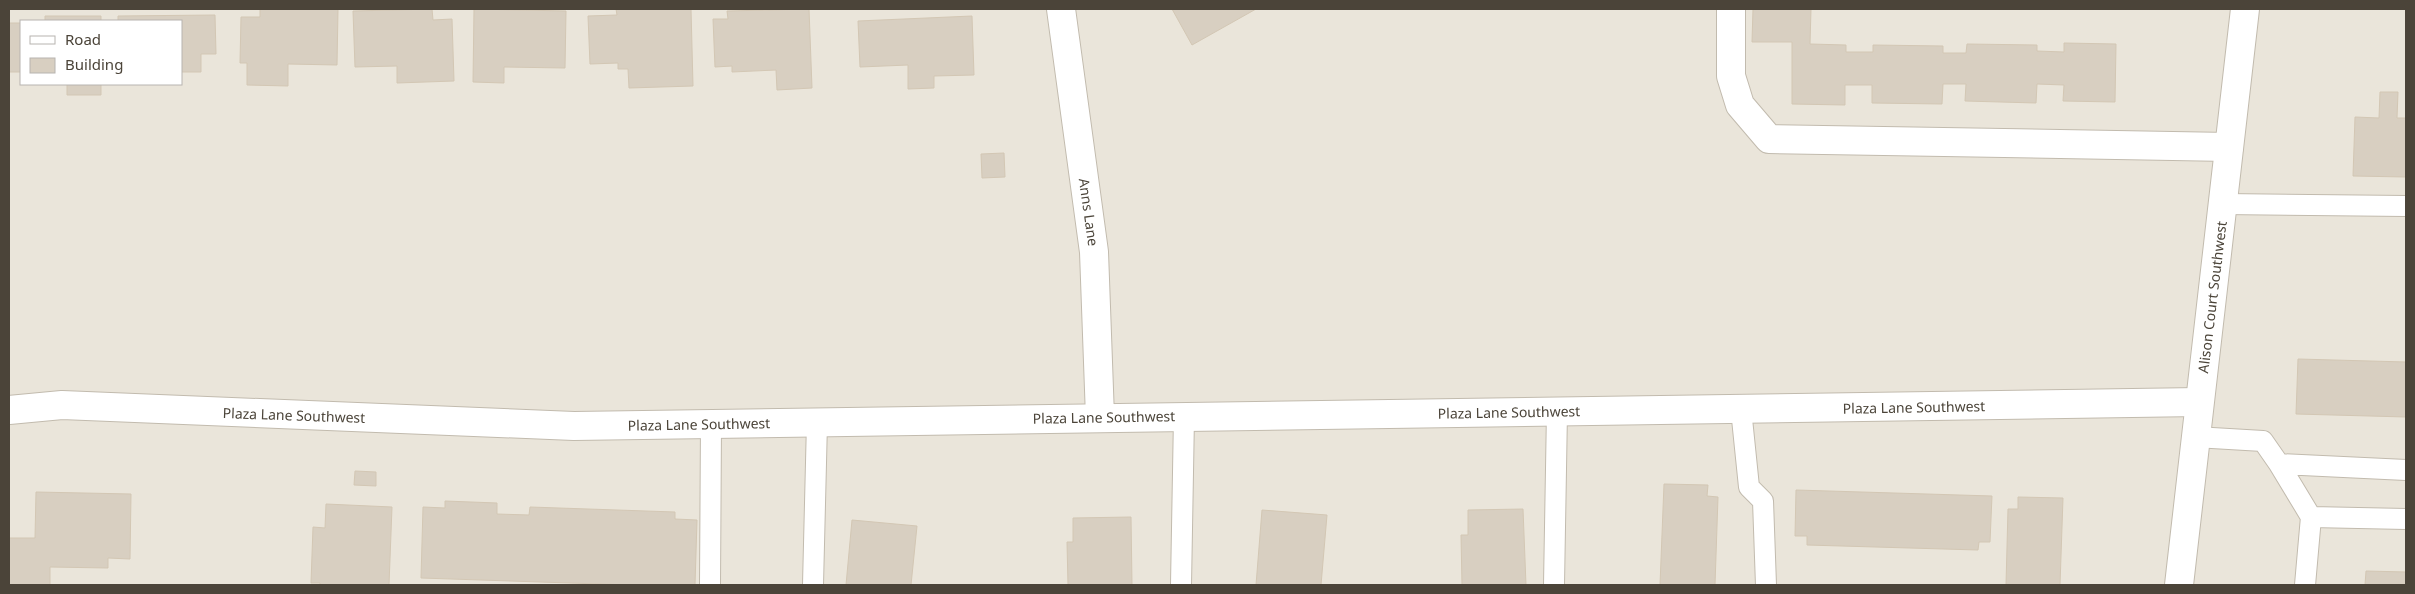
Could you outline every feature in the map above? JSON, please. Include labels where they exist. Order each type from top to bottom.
[{"type":"street","name":"Anns Lane","points":[[1061,9],[1094,252],[1100,417]]},
{"type":"street","points":[[1731,9],[1731,76],[1740,105],[1770,139],[2229,148]]},
{"type":"street","name":"Alison Court Southwest","points":[[2178,585],[2245,9]]},
{"type":"street","name":"Plaza Lane Southwest","points":[[9,410],[62,405],[574,426],[2199,402]]},
{"type":"lane","points":[[2223,204],[2406,206]]},
{"type":"lane","points":[[1741,409],[1749,487],[1762,501],[1766,585]]},
{"type":"lane","points":[[1554,585],[1557,411]]},
{"type":"lane","points":[[1181,585],[1184,416]]},
{"type":"lane","points":[[813,585],[817,422]]},
{"type":"lane","points":[[710,585],[711,424]]},
{"type":"lane","points":[[2195,437],[2263,441],[2312,517],[2304,585]]},
{"type":"lane","points":[[2279,464],[2406,470]]},
{"type":"lane","points":[[2312,517],[2406,519]]},
{"type":"shaded area","points":[[9,9],[2406,9],[2406,585],[9,585]]},
{"type":"building","points":[[260,9],[338,9],[337,65],[288,64],[288,86],[247,85],[247,63],[240,63],[241,17],[260,17]]},
{"type":"building","points":[[432,9],[433,20],[452,19],[454,81],[397,83],[397,66],[355,67],[353,11]]},
{"type":"building","points":[[474,9],[566,11],[565,68],[504,67],[504,83],[473,82]]},
{"type":"building","points":[[616,9],[691,9],[693,86],[629,88],[628,69],[618,69],[618,63],[590,64],[588,16],[617,15]]},
{"type":"building","points":[[809,9],[812,88],[777,90],[776,70],[732,72],[732,66],[715,67],[713,19],[728,19],[727,11]]},
{"type":"building","points":[[1172,9],[1256,9],[1192,45]]},
{"type":"building","points":[[1753,9],[1811,9],[1810,44],[1846,45],[1846,52],[1873,52],[1873,45],[1943,46],[1943,53],[1966,53],[1967,44],[2037,45],[2037,51],[2064,52],[2064,43],[2116,44],[2115,102],[2063,101],[2064,85],[2037,84],[2036,103],[1965,101],[1966,84],[1943,84],[1942,104],[1872,103],[1872,85],[1845,85],[1845,105],[1792,104],[1792,42],[1752,42]]},
{"type":"building","points":[[215,15],[216,54],[201,54],[201,72],[182,72],[182,20],[118,20],[118,16]]},
{"type":"building","points":[[45,16],[101,16],[101,20],[45,20]]},
{"type":"building","points":[[972,16],[974,75],[934,76],[934,88],[908,89],[908,65],[860,67],[858,21]]},
{"type":"building","points":[[9,23],[20,23],[20,72],[9,72]]},
{"type":"building","points":[[67,85],[101,85],[101,95],[67,95]]},
{"type":"building","points":[[2380,92],[2398,92],[2397,118],[2406,118],[2406,177],[2353,176],[2355,117],[2379,118]]},
{"type":"building","points":[[1004,153],[1005,177],[982,178],[981,154]]},
{"type":"building","points":[[2298,359],[2406,362],[2406,417],[2296,414]]},
{"type":"building","points":[[355,471],[376,472],[376,486],[354,485]]},
{"type":"building","points":[[1664,484],[1708,485],[1707,496],[1718,497],[1715,585],[1660,585]]},
{"type":"building","points":[[1796,490],[1992,496],[1990,542],[1979,542],[1978,550],[1807,545],[1807,536],[1795,536]]},
{"type":"building","points":[[36,492],[131,494],[130,559],[108,558],[108,568],[50,567],[50,585],[9,585],[9,538],[35,538]]},
{"type":"building","points":[[2018,497],[2063,498],[2060,585],[2006,585],[2008,509],[2018,509]]},
{"type":"building","points":[[445,501],[497,503],[497,514],[529,515],[530,507],[675,512],[675,519],[697,520],[695,585],[629,585],[421,578],[423,507],[445,508]]},
{"type":"building","points":[[326,504],[392,507],[389,585],[320,585],[320,583],[311,583],[313,527],[325,528]]},
{"type":"building","points":[[1523,509],[1526,585],[1462,585],[1461,535],[1468,535],[1468,510]]},
{"type":"building","points":[[1262,510],[1327,515],[1321,585],[1256,585]]},
{"type":"building","points":[[1131,517],[1132,585],[1068,585],[1067,542],[1073,542],[1073,518]]},
{"type":"building","points":[[852,520],[917,526],[911,585],[846,585]]},
{"type":"building","points":[[2366,571],[2406,572],[2406,585],[2365,585]]}]
